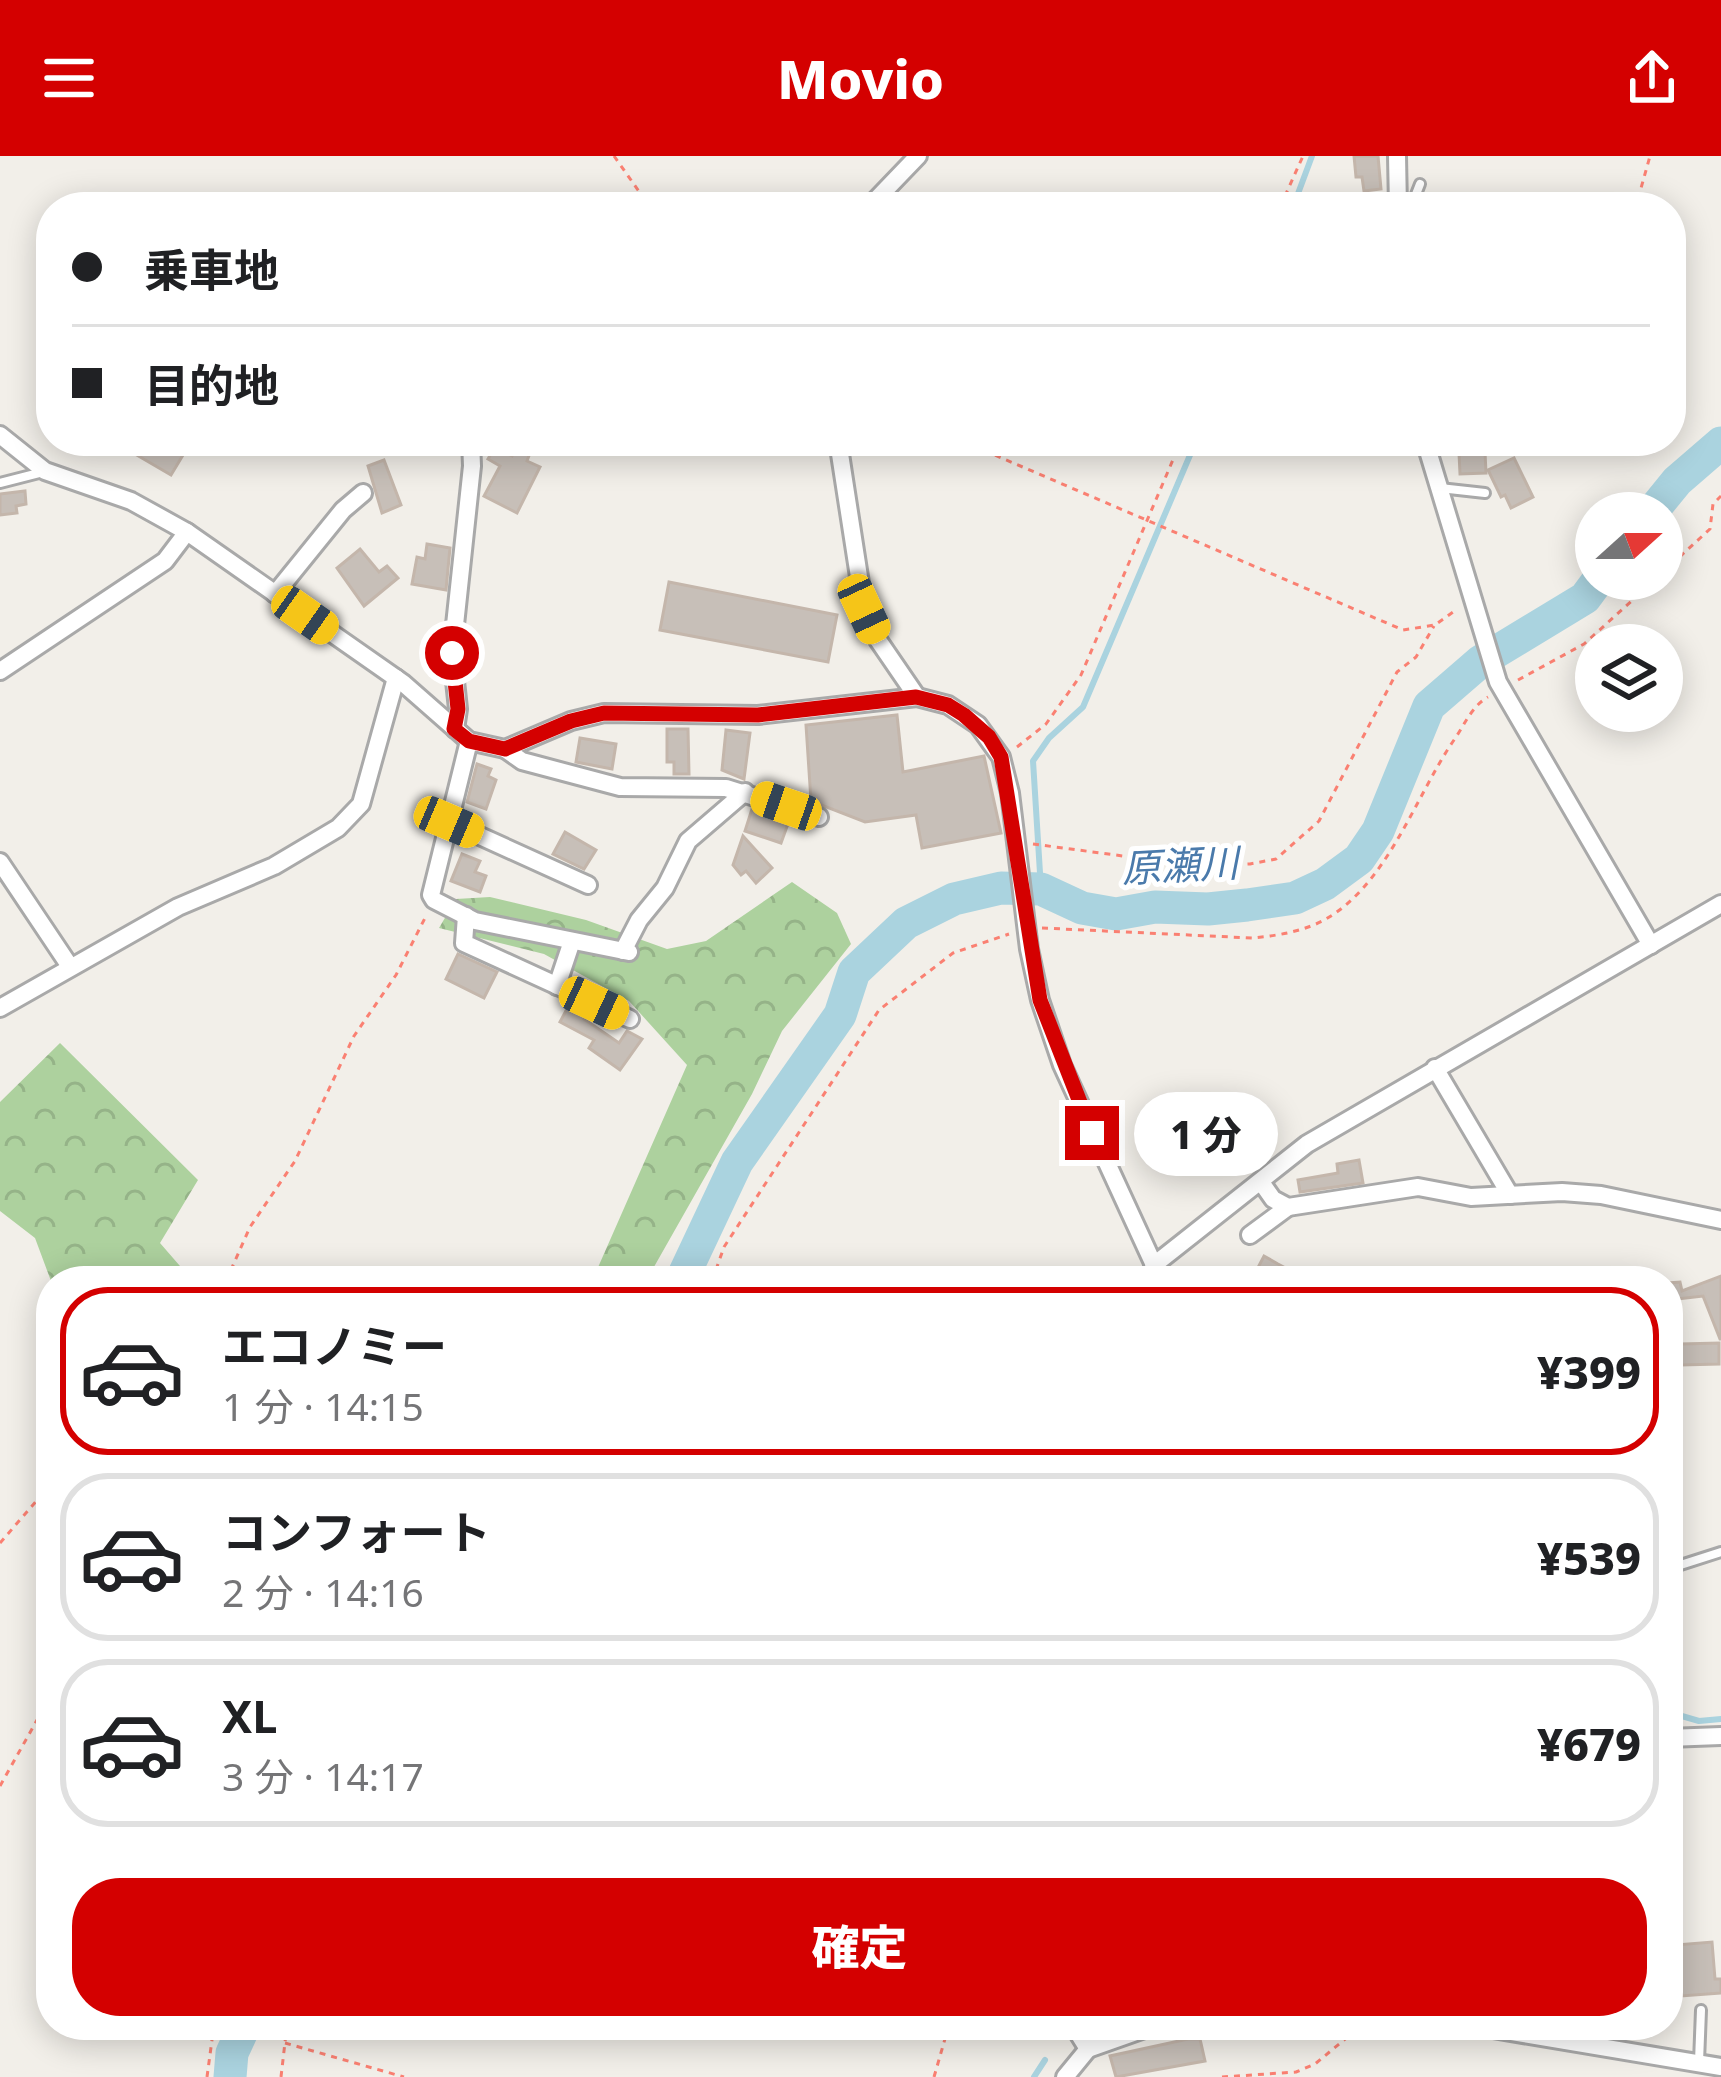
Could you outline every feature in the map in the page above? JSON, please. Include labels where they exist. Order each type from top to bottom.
[{"type":"street","points":[[883,192],[918,156]]},
{"type":"street","points":[[1396,156],[1397,192]]},
{"type":"street","points":[[0,435],[45,471],[131,501],[187,532],[396,678],[462,735],[505,749],[522,761],[620,787],[726,788],[819,817]]},
{"type":"street","points":[[472,456],[452,653],[462,735],[449,822],[431,895],[434,900],[466,916],[626,952],[639,920],[665,888],[688,842],[745,792]]},
{"type":"street","points":[[840,456],[864,609],[878,640],[916,697]]},
{"type":"street","points":[[1429,456],[1500,686],[1651,945]]},
{"type":"street","points":[[275,594],[343,510],[363,493]]},
{"type":"street","points":[[0,671],[165,561],[187,532]]},
{"type":"street","points":[[0,1008],[178,907],[274,866],[353,816],[361,804],[396,678]]},
{"type":"street","points":[[505,749],[571,721],[604,713],[758,715],[916,697],[948,705],[978,725],[1001,757],[1040,1000],[1062,1065],[1149,1266]]},
{"type":"street","points":[[449,822],[588,885]]},
{"type":"street","points":[[0,862],[70,965]]},
{"type":"street","points":[[1160,1266],[1307,1144],[1721,904]]},
{"type":"street","points":[[466,916],[464,943],[630,1019]]},
{"type":"street","points":[[557,986],[572,940]]},
{"type":"street","points":[[1436,1068],[1510,1195]]},
{"type":"street","points":[[1261,1182],[1288,1207]]},
{"type":"street","points":[[1250,1234],[1288,1207],[1405,1188],[1471,1197],[1601,1195],[1721,1220]]},
{"type":"street","points":[[1683,1737],[1721,1736]]},
{"type":"street","points":[[1083,2040],[1088,2048]]},
{"type":"street","points":[[1065,2077],[1088,2048],[1112,2040]]},
{"type":"street","points":[[1600,2040],[1721,2067]]},
{"type":"lane","points":[[1417,192],[1420,184]]},
{"type":"lane","points":[[0,483],[45,471]]},
{"type":"lane","points":[[1438,488],[1484,493]]},
{"type":"lane","points":[[1683,1564],[1721,1552]]},
{"type":"lane","points":[[1699,2063],[1701,2010]]},
{"type":"path","points":[[614,156],[639,192]]},
{"type":"path","points":[[1287,192],[1303,156]]},
{"type":"path","points":[[1640,192],[1650,156]]},
{"type":"path","points":[[998,456],[1402,630],[1435,625],[1471,603]]},
{"type":"path","points":[[1001,757],[1046,724],[1073,688],[1174,456]]},
{"type":"path","points":[[1683,554],[1710,529],[1713,504],[1721,496]]},
{"type":"path","points":[[717,1266],[724,1247],[879,1010],[952,953],[1028,928],[1252,938],[1286,934],[1318,923],[1351,899],[1396,843],[1476,704],[1500,686],[1584,644],[1633,600]]},
{"type":"path","points":[[1018,846],[1198,866],[1276,859],[1318,821],[1397,672],[1417,657],[1435,625]]},
{"type":"path","points":[[233,1266],[250,1227],[295,1162],[354,1036],[395,975],[434,900]]},
{"type":"path","points":[[0,1543],[36,1501]]},
{"type":"path","points":[[0,1786],[36,1721]]},
{"type":"path","points":[[207,2077],[212,2040]]},
{"type":"path","points":[[281,2077],[285,2040]]},
{"type":"path","points":[[934,2077],[945,2040]]},
{"type":"path","points":[[1222,2077],[1296,2072],[1315,2065],[1344,2040]]},
{"type":"path","points":[[285,2043],[404,2077]]},
{"type":"green space","points":[[792,882],[837,913],[851,944],[782,1031],[752,1094],[655,1266],[599,1266],[687,1065],[629,1001],[544,954],[439,928],[456,899],[490,897],[586,920],[667,949],[706,941]]},
{"type":"green space","points":[[60,1043],[198,1180],[160,1243],[180,1266],[45,1266],[35,1238],[0,1211],[0,1102]]},
{"type":"building","points":[[1354,156],[1378,156],[1381,189],[1364,191],[1362,177],[1356,177]]},
{"type":"building","points":[[138,456],[182,456],[171,475]]},
{"type":"building","points":[[529,456],[527,461],[540,467],[517,513],[484,496],[500,466],[488,459]]},
{"type":"building","points":[[1459,456],[1485,456],[1486,473],[1460,474]]},
{"type":"building","points":[[1514,458],[1533,497],[1511,508],[1488,470]]},
{"type":"building","points":[[384,460],[401,505],[382,513],[368,466]]},
{"type":"building","points":[[25,491],[26,504],[16,506],[17,513],[0,515],[0,494]]},
{"type":"building","points":[[427,544],[450,548],[446,590],[412,584],[417,557],[425,559]]},
{"type":"building","points":[[360,549],[379,572],[387,566],[398,578],[364,606],[337,568]]},
{"type":"building","points":[[669,582],[837,615],[828,662],[660,630]]},
{"type":"building","points":[[897,715],[903,772],[984,756],[1001,833],[922,848],[916,815],[865,822],[811,801],[806,725]]},
{"type":"building","points":[[667,729],[688,729],[689,774],[674,774],[674,762],[667,762]]},
{"type":"building","points":[[726,730],[750,733],[744,779],[722,770]]},
{"type":"building","points":[[580,738],[616,744],[612,769],[576,762]]},
{"type":"building","points":[[477,764],[491,769],[488,776],[496,780],[486,809],[467,802]]},
{"type":"building","points":[[752,809],[789,821],[781,843],[745,831]]},
{"type":"building","points":[[565,832],[596,850],[584,869],[553,854]]},
{"type":"building","points":[[743,836],[772,868],[756,883],[733,865]]},
{"type":"building","points":[[462,854],[480,861],[475,872],[486,876],[480,892],[451,881]]},
{"type":"building","points":[[458,954],[497,972],[484,998],[446,979]]},
{"type":"building","points":[[569,1005],[587,1013],[584,1019],[619,1043],[627,1031],[642,1039],[620,1070],[589,1048],[594,1040],[560,1022]]},
{"type":"building","points":[[1359,1160],[1363,1183],[1300,1192],[1298,1180],[1338,1173],[1337,1164]]},
{"type":"building","points":[[1264,1256],[1282,1266],[1259,1266]]},
{"type":"building","points":[[1721,1276],[1721,1339],[1703,1296],[1683,1298],[1683,1291]]},
{"type":"building","points":[[1719,1343],[1719,1364],[1683,1365],[1683,1344]]},
{"type":"building","points":[[1712,1942],[1721,1993],[1683,1996],[1683,1944]]},
{"type":"building","points":[[1200,2040],[1205,2061],[1116,2077],[1110,2056]]},
{"type":"waterway","points":[[1299,192],[1312,156]]},
{"type":"waterway","name":"原瀬川","points":[[1668,492],[1721,443]]},
{"type":"waterway","points":[[1041,889],[1033,761],[1049,738],[1083,707],[1190,456]]},
{"type":"waterway","name":"原瀬川","points":[[688,1266],[737,1162],[840,1015],[854,972],[906,923],[954,899],[1001,888],[1041,889],[1082,908],[1116,914],[1155,907],[1247,905],[1295,898],[1325,884],[1359,859],[1378,831],[1429,706],[1481,661],[1582,600]]},
{"type":"waterway","points":[[1683,1716],[1721,1719]]},
{"type":"waterway","name":"原瀬川","points":[[230,2077],[238,2040]]},
{"type":"waterway","points":[[1034,2077],[1045,2060]]},
{"type":"route","points":[[452,653],[458,709],[454,729],[469,741],[505,749],[571,721],[604,713],[758,715],[916,697],[948,705],[978,725],[1001,757],[1010,793],[1040,1000],[1092,1133]]}]
